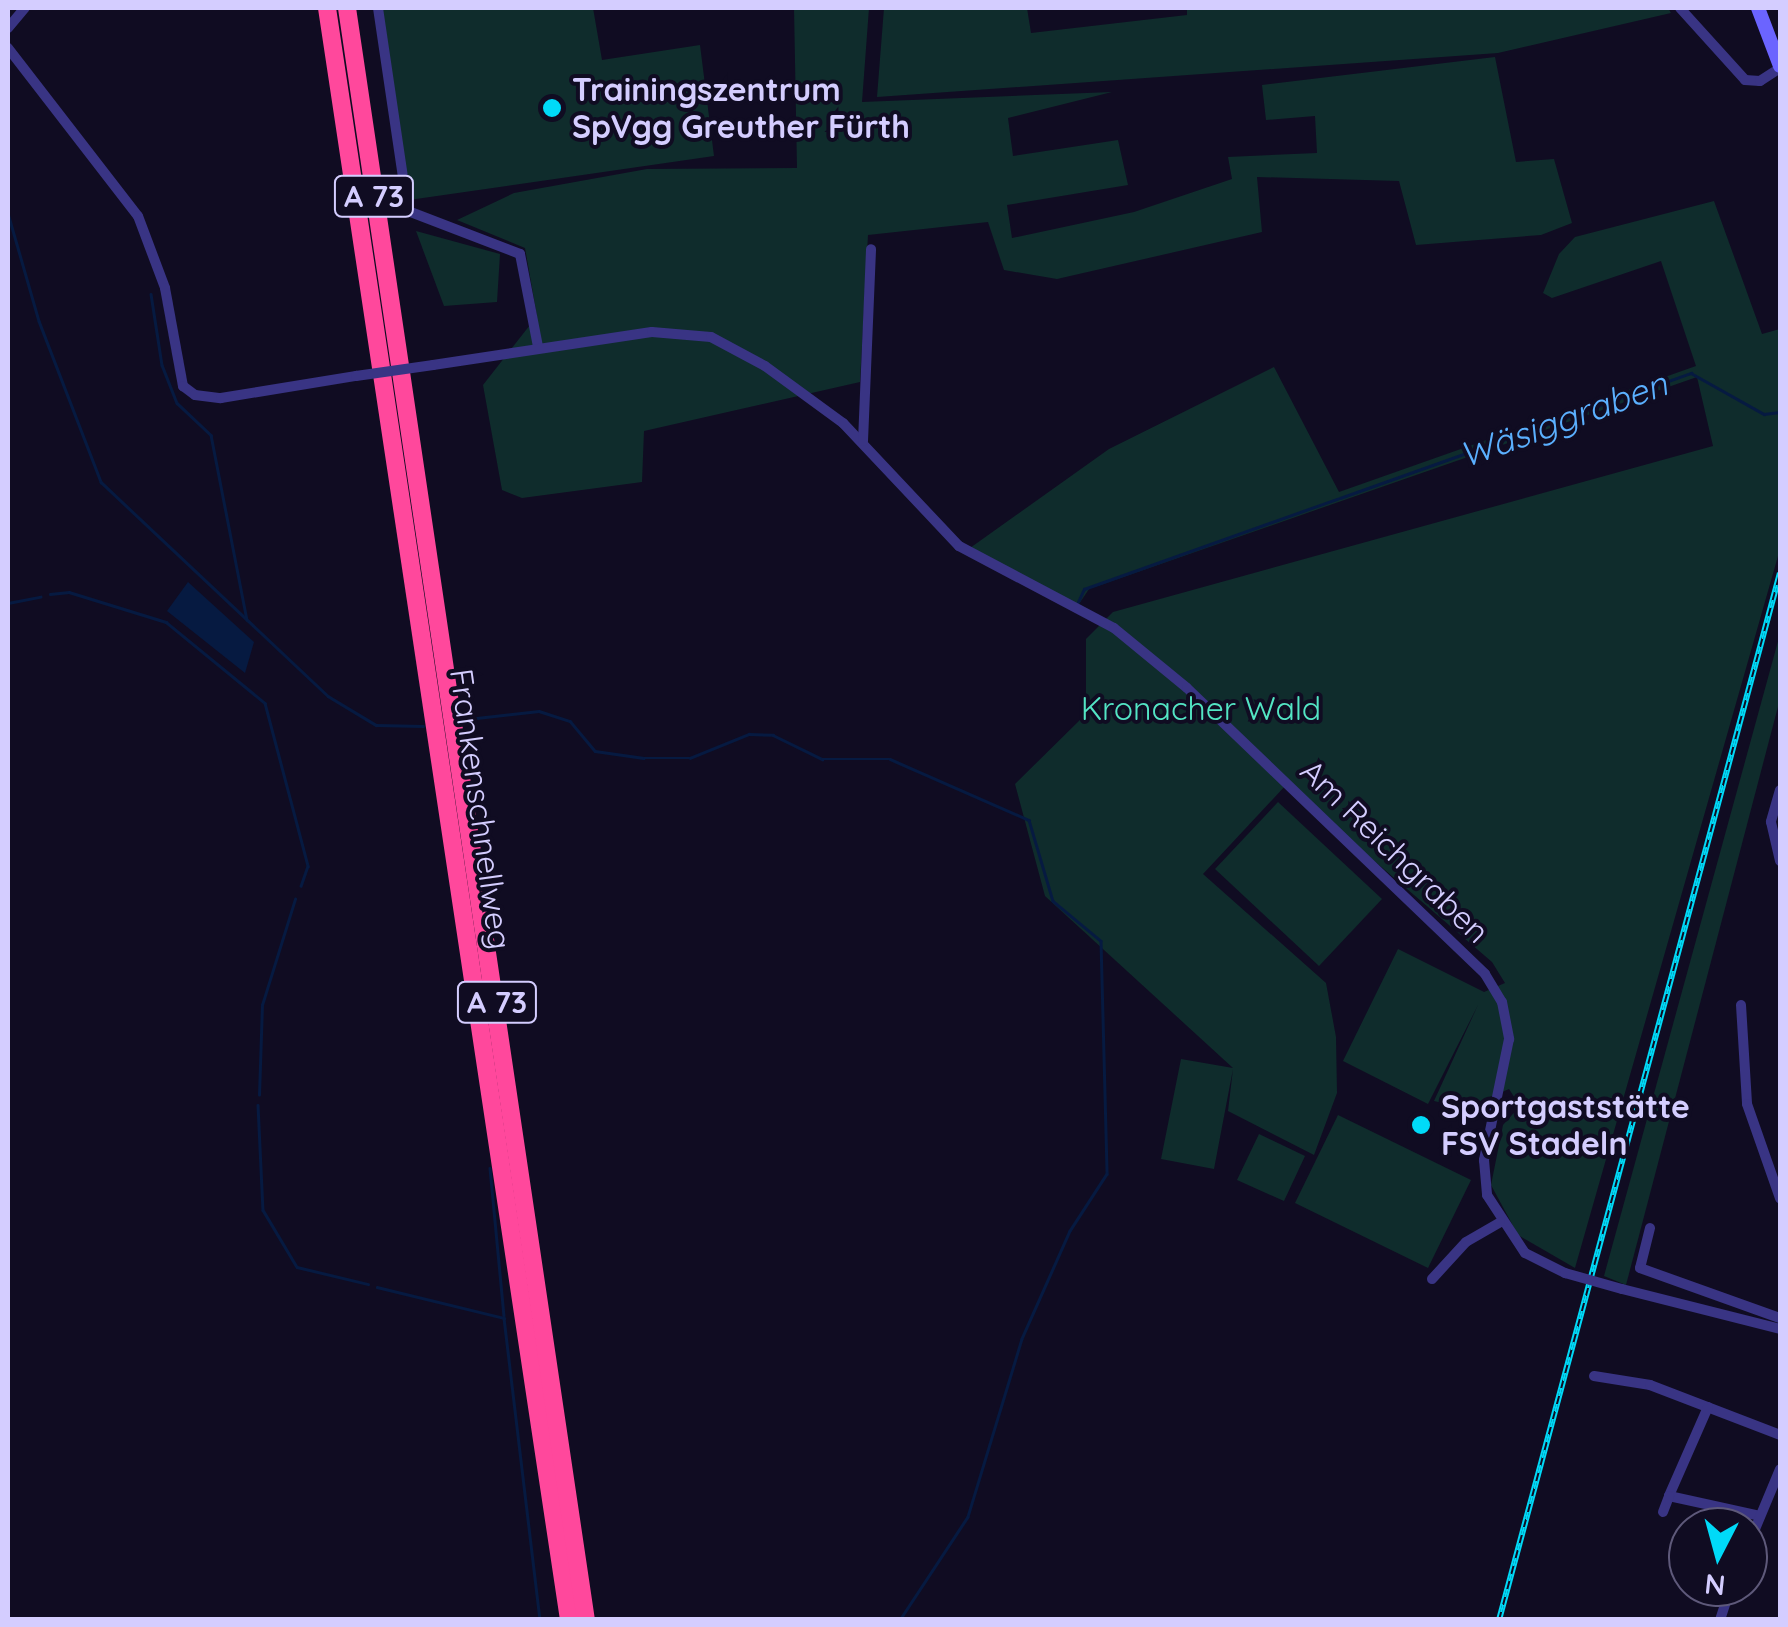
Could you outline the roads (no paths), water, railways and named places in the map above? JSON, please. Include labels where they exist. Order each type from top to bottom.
[{"type":"highway","name":"Frankenschnellweg","points":[[328,8],[569,1620]]},
{"type":"highway","name":"Frankenschnellweg","points":[[346,8],[586,1620]]},
{"type":"main road","points":[[1758,8],[1780,67]]},
{"type":"street","points":[[8,28],[25,8]]},
{"type":"street","points":[[378,8],[406,205],[414,216],[520,254],[538,348]]},
{"type":"street","points":[[1680,8],[1745,80],[1760,80],[1780,67]]},
{"type":"street","name":"Am Reichgraben","points":[[8,48],[138,216],[165,288],[183,386],[208,398],[673,330],[712,337],[765,366],[863,440],[960,546],[1002,574],[1114,628],[1187,688],[1467,952],[1502,1002],[1508,1060],[1483,1172],[1500,1222]]},
{"type":"street","points":[[863,440],[871,250]]},
{"type":"street","points":[[1780,790],[1771,822],[1780,861]]},
{"type":"street","points":[[1741,1005],[1747,1104],[1780,1198]]},
{"type":"street","points":[[1432,1279],[1466,1242],[1500,1222],[1525,1253],[1565,1273],[1780,1329]]},
{"type":"street","points":[[1650,1228],[1640,1268],[1780,1318]]},
{"type":"street","points":[[1594,1376],[1650,1384],[1780,1435]]},
{"type":"street","points":[[1662,1512],[1708,1407]]},
{"type":"street","points":[[1764,1507],[1780,1469]]},
{"type":"street","points":[[1669,1496],[1719,1507]]},
{"type":"water","points":[[188,582],[254,642],[245,673],[167,611]]},
{"type":"waterway","points":[[8,213],[39,321],[101,482],[328,696],[376,725],[423,726]]},
{"type":"waterway","points":[[151,294],[162,365],[177,403],[211,435],[247,620]]},
{"type":"waterway","name":"Wäsiggraben","points":[[1340,498],[1691,373],[1764,414],[1780,412]]},
{"type":"waterway","name":"Wäsiggraben","points":[[1078,602],[1084,589],[1337,499]]},
{"type":"waterway","points":[[50,594],[69,592],[166,622],[265,703],[308,866],[301,886]]},
{"type":"waterway","points":[[8,603],[40,597]]},
{"type":"waterway","points":[[468,719],[539,711],[570,721],[595,751],[644,758],[690,758],[749,734],[773,735],[822,759],[890,759],[1029,820],[1053,901],[1101,941],[1107,1174],[1070,1231],[1022,1339],[968,1517],[900,1620]]},
{"type":"waterway","points":[[259,1095],[262,1005],[295,899]]},
{"type":"waterway","points":[[258,1105],[263,1210],[297,1267],[368,1284]]},
{"type":"waterway","points":[[490,1168],[504,1315]]},
{"type":"waterway","points":[[377,1287],[504,1318],[540,1620]]},
{"type":"railway","points":[[1499,1620],[1780,573]]},
{"type":"place","name":"Trainingszentrum SpVgg Greuther Fürth","points":[[552,108]]},
{"type":"place","name":"Sportgaststätte FSV Stadeln","points":[[1421,1125]]},
{"type":"park label","name":"Kronacher Wald","points":[[1201,708]]}]
